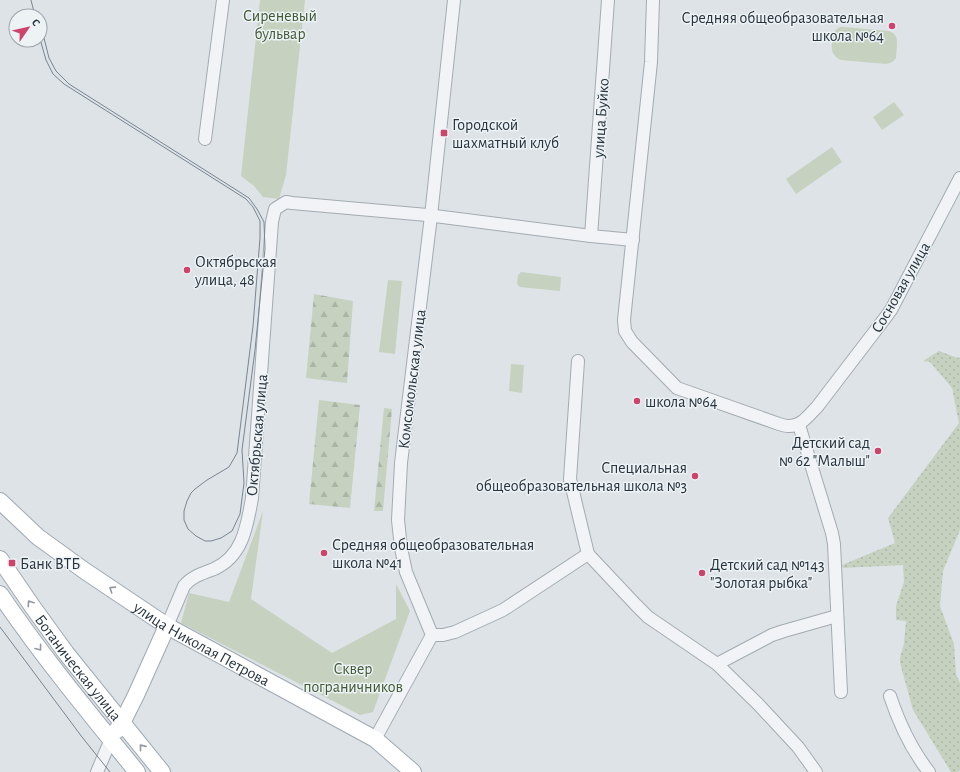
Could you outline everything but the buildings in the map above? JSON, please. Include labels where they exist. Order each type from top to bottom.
[{"type":"main road","name":"улица Николая Петрова","points":[[0,501],[38,537],[85,571],[168,626],[375,740],[413,772]]},
{"type":"main road","name":"Ботаническая улица","points":[[0,559],[58,641],[162,772]]},
{"type":"main road","name":"Ботаническая улица","points":[[0,594],[17,620],[50,664],[137,772]]},
{"type":"main road","points":[[110,739],[122,723],[168,626]]},
{"type":"street","points":[[206,139],[223,0]]},
{"type":"street","name":"Комсомольская улица","points":[[432,635],[406,572],[401,548],[398,520],[401,463],[431,216],[454,0]]},
{"type":"street","name":"улица Буйко","points":[[591,236],[608,0]]},
{"type":"street","points":[[653,0],[651,62],[624,320],[625,331],[632,342],[677,388],[779,424],[789,426],[799,425],[834,544],[841,692]]},
{"type":"street","name":"Сосновая улица","points":[[799,425],[817,407],[891,310],[960,178]]},
{"type":"street","name":"Октябрьская улица","points":[[168,626],[187,582],[221,566],[241,544],[248,523],[252,498],[272,222],[275,209],[286,202],[431,216]]},
{"type":"street","points":[[431,216],[633,240]]},
{"type":"street","points":[[578,361],[570,479],[588,554],[648,617],[718,664],[798,747],[816,772]]},
{"type":"street","points":[[375,740],[432,635],[443,635],[455,632],[503,610],[588,554]]},
{"type":"street","points":[[718,664],[772,635],[837,616]]},
{"type":"street","points":[[890,696],[896,716],[908,740],[929,772]]},
{"type":"street","points":[[97,772],[110,739]]},
{"type":"green space","name":"Сиреневый бульвар","points":[[260,0],[305,0],[286,175],[279,199],[263,197],[254,186],[241,176]]},
{"type":"green space","points":[[840,27],[889,31],[895,35],[897,40],[896,58],[892,62],[886,64],[841,60],[835,56],[832,50],[834,33]]},
{"type":"green space","points":[[894,102],[904,115],[882,130],[873,117]]},
{"type":"green space","points":[[832,147],[842,162],[796,194],[786,179]]},
{"type":"green space","points":[[521,272],[561,277],[560,291],[520,287],[517,284],[518,275]]},
{"type":"green space","points":[[388,280],[402,281],[395,354],[379,352]]},
{"type":"green space","points":[[314,294],[353,301],[347,383],[306,378]]},
{"type":"green space","points":[[939,351],[958,358],[960,357],[960,530],[943,571],[940,606],[954,644],[956,674],[960,683],[960,771],[957,772],[951,772],[913,710],[900,663],[906,621],[896,620],[896,606],[904,582],[903,565],[843,568],[842,565],[895,543],[888,518],[959,423],[952,388],[930,362],[923,361]]},
{"type":"green space","points":[[511,364],[524,365],[522,393],[509,391]]},
{"type":"green space","points":[[319,400],[360,405],[350,508],[309,504]]},
{"type":"green space","points":[[384,408],[392,409],[383,511],[374,511]]},
{"type":"green space","name":"Сквер пограничников","points":[[263,511],[251,599],[332,653],[396,619],[396,584],[410,611],[373,712],[360,715],[181,623],[189,593],[229,602]]},
{"type":"tram line","points":[[31,0],[33,8]]},
{"type":"tram line","points":[[43,48],[46,60],[53,74],[64,84],[246,199],[253,207],[260,221],[253,326],[237,453],[229,467],[207,480],[191,493],[184,511],[184,520],[188,529],[196,536],[205,541],[221,538],[232,531],[240,514],[244,483],[242,450],[255,350],[265,249],[264,222],[249,198],[69,84],[56,71],[49,58],[46,48]]},
{"type":"tram line","points":[[0,627],[110,772]]},
{"type":"place","name":"Средняя общеобразовательная школа №64","points":[[892,26]]},
{"type":"place","name":"Городской шахматный клуб","points":[[444,133]]},
{"type":"place","name":"Октябрьская улица, 48","points":[[187,270]]},
{"type":"place","name":"школа №64","points":[[637,401]]},
{"type":"place","name":"Детский сад № 62 \"Малыш\"","points":[[878,451]]},
{"type":"place","name":"Специальная общеобразовательная школа №3","points":[[695,476]]},
{"type":"place","name":"Средняя общеобразовательная школа №41","points":[[324,553]]},
{"type":"place","name":"Банк ВТБ","points":[[12,563]]},
{"type":"place","name":"Детский сад №143 \"Золотая рыбка\"","points":[[702,573]]}]
